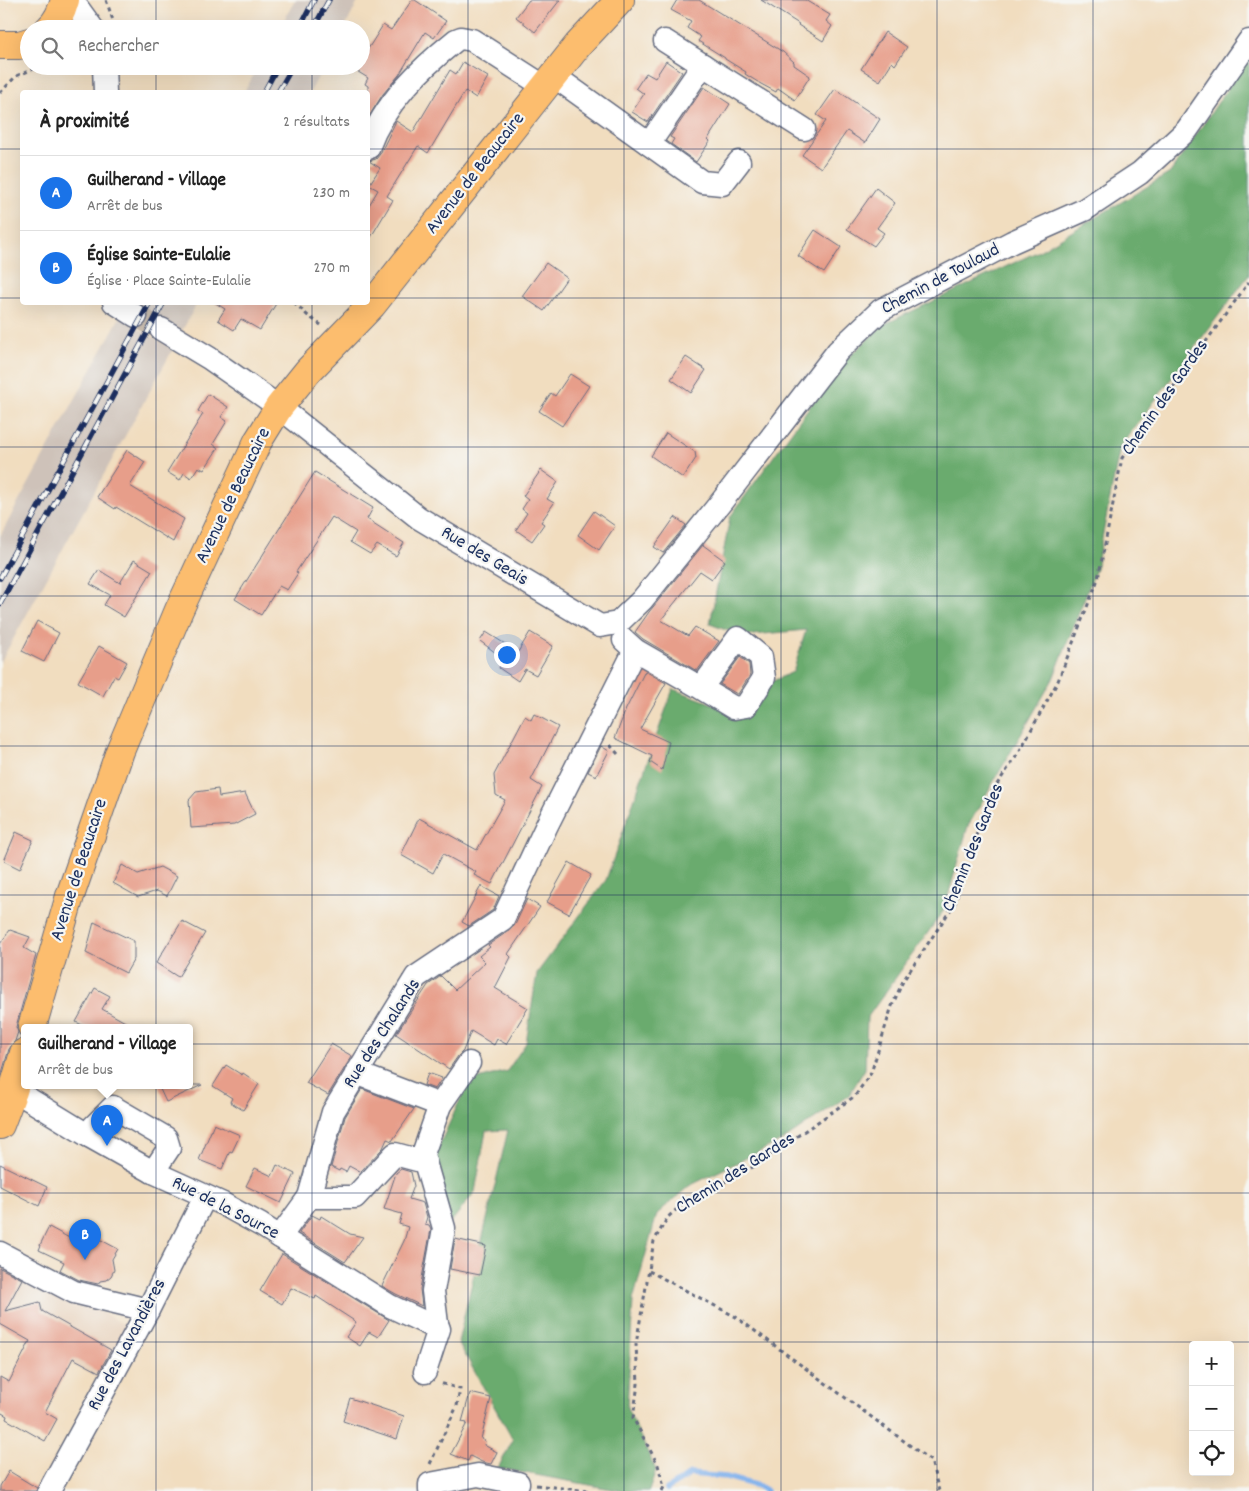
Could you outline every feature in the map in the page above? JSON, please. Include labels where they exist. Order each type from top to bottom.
[{"type":"main road","points":[[57,20],[63,10],[65,0]]},
{"type":"main road","name":"Avenue de Beaucaire","points":[[578,45],[605,0]]},
{"type":"main road","name":"Avenue de Beaucaire","points":[[33,1024],[70,896],[120,751],[180,610],[258,441],[279,407],[308,371],[372,304],[578,45],[620,0]]},
{"type":"main road","points":[[0,1125],[13,1092],[21,1064]]},
{"type":"street","points":[[72,0],[86,20]]},
{"type":"street","points":[[370,141],[394,100],[404,88],[427,63],[461,38],[472,40],[549,82],[649,144],[702,182],[722,184],[739,162]]},
{"type":"street","points":[[665,41],[804,129]]},
{"type":"street","name":"Chemin de Toulaud","points":[[606,625],[618,623],[642,600],[722,501],[838,351],[881,310],[1012,242],[1084,210],[1140,173],[1187,130],[1249,41]]},
{"type":"street","points":[[649,144],[703,65]]},
{"type":"street","points":[[119,305],[136,316]]},
{"type":"street","name":"Rue des Geais","points":[[161,329],[209,358],[279,407],[419,518],[600,626],[606,625],[635,650],[701,688]]},
{"type":"street","name":"Rue des Chalands","points":[[280,1237],[309,1196],[333,1112],[416,977],[503,919],[546,827],[635,650]]},
{"type":"street","points":[[424,1372],[439,1328],[433,1291],[444,1228],[422,1154],[440,1105],[469,1063]]},
{"type":"street","points":[[356,1073],[440,1105]]},
{"type":"street","name":"Rue de la Source","points":[[13,1092],[27,1098],[153,1172],[221,1203],[261,1224],[390,1306],[428,1324],[437,1324]]},
{"type":"street","points":[[89,1136],[94,1126],[113,1107],[166,1138],[169,1148],[153,1172]]},
{"type":"street","points":[[309,1196],[355,1197],[395,1154],[425,1162]]},
{"type":"street","name":"Rue des Lavandières","points":[[50,1491],[148,1310],[205,1197]]},
{"type":"street","points":[[0,1252],[74,1292],[148,1310]]},
{"type":"street","points":[[430,1488],[478,1475],[518,1483]]},
{"type":"path","points":[[106,0],[113,20]]},
{"type":"path","points":[[0,93],[16,76],[20,74]]},
{"type":"path","name":"Chemin des Gardes","points":[[662,1491],[664,1486],[658,1465],[633,1418],[638,1384],[636,1344],[654,1242],[668,1217],[686,1201],[747,1171],[856,1096],[870,1072],[892,1006],[903,981],[955,903],[980,823],[993,790],[1018,754],[1058,681],[1098,579],[1122,458],[1249,282]]},
{"type":"path","points":[[649,1271],[736,1316],[931,1461],[940,1491]]},
{"type":"path","points":[[424,1372],[430,1379],[460,1389],[457,1406],[429,1467],[430,1488]]},
{"type":"path","points":[[518,1483],[588,1491]]},
{"type":"shaded area","points":[[295,0],[359,0],[349,20],[284,20]]},
{"type":"shaded area","points":[[254,75],[319,75],[311,90],[245,90]]},
{"type":"shaded area","points":[[136,305],[196,305],[182,331]]},
{"type":"shaded area","points":[[120,317],[173,349],[0,663],[0,536]]},
{"type":"shaded area","points":[[0,1256],[134,1330],[104,1382],[0,1324]]},
{"type":"green space","points":[[1249,57],[1249,275],[1120,447],[1096,569],[1053,679],[968,826],[944,910],[867,1018],[865,1069],[849,1095],[785,1139],[689,1186],[657,1214],[633,1300],[627,1408],[656,1470],[649,1491],[622,1491],[498,1468],[513,1440],[458,1342],[508,1130],[486,1131],[475,1192],[451,1222],[434,1157],[468,1082],[507,1071],[526,1043],[537,973],[606,880],[673,689],[746,716],[773,681],[793,672],[806,630],[742,636],[710,624],[730,517],[838,367],[883,325],[1041,250],[1170,173]]},
{"type":"building","points":[[412,0],[415,0],[446,21],[434,38],[425,32],[399,75],[383,94],[370,115],[370,90],[368,90],[368,86],[365,84],[368,78],[363,75],[370,75],[370,46],[383,25],[391,30]]},
{"type":"building","points":[[529,0],[560,0],[535,32],[516,17]]},
{"type":"building","points":[[677,0],[699,0],[783,52],[794,62],[794,65],[810,76],[795,100],[778,88],[776,92],[761,84],[698,41],[701,37],[687,28],[691,21],[671,10]]},
{"type":"building","points":[[761,0],[805,0],[830,15],[826,21],[832,26],[823,41]]},
{"type":"building","points":[[885,32],[907,47],[895,65],[892,62],[880,81],[861,69]]},
{"type":"building","points":[[666,61],[682,72],[648,122],[632,112],[644,94],[636,88],[646,73],[655,78]]},
{"type":"building","points":[[463,62],[488,77],[476,98],[465,91],[428,153],[418,146],[387,196],[393,200],[370,239],[370,204],[378,190],[370,186],[370,183],[380,168],[370,161],[376,159],[380,154],[396,121],[413,132],[450,70],[456,74]]},
{"type":"building","points":[[704,87],[730,104],[696,162],[671,144],[674,139],[670,137]]},
{"type":"building","points":[[835,89],[880,119],[865,143],[847,131],[821,168],[802,155],[826,121],[817,115]]},
{"type":"building","points":[[876,188],[895,203],[877,228],[884,233],[874,246],[847,229]]},
{"type":"building","points":[[815,230],[841,247],[824,273],[798,256]]},
{"type":"building","points":[[546,263],[567,278],[544,311],[522,296]]},
{"type":"building","points":[[219,305],[275,305],[260,330],[241,319],[234,330],[218,320],[225,309]]},
{"type":"building","points":[[686,357],[706,370],[691,393],[671,379]]},
{"type":"building","points":[[570,374],[589,386],[562,426],[539,411],[551,393],[555,396]]},
{"type":"building","points":[[208,394],[228,407],[221,417],[227,421],[213,444],[218,448],[204,470],[198,467],[191,478],[184,473],[180,480],[167,472],[203,414],[198,411]]},
{"type":"building","points":[[666,433],[695,452],[696,458],[683,478],[651,456]]},
{"type":"building","points":[[127,450],[145,462],[130,486],[184,519],[173,542],[97,497]]},
{"type":"building","points":[[541,470],[558,482],[547,499],[554,503],[541,522],[544,524],[532,541],[516,530],[527,513],[522,509],[528,500],[523,496]]},
{"type":"building","points":[[315,472],[373,508],[367,519],[404,543],[396,556],[377,545],[370,554],[350,542],[356,532],[332,517],[296,572],[298,573],[287,590],[279,586],[261,615],[235,599]]},
{"type":"building","points":[[594,511],[615,526],[599,550],[578,535]]},
{"type":"building","points":[[675,517],[686,525],[663,553],[654,547]]},
{"type":"building","points":[[703,545],[725,561],[712,579],[700,571],[661,620],[688,636],[695,627],[719,641],[697,671],[643,639],[635,632]]},
{"type":"building","points":[[134,560],[152,571],[124,617],[104,605],[110,595],[90,584],[99,570],[120,583]]},
{"type":"building","points":[[37,621],[59,633],[44,662],[22,651]]},
{"type":"building","points":[[486,632],[518,652],[530,632],[553,646],[536,675],[525,669],[518,681],[499,668],[504,659],[480,641]]},
{"type":"building","points":[[99,646],[127,662],[118,678],[114,676],[103,696],[78,682]]},
{"type":"building","points":[[740,657],[749,664],[750,675],[737,694],[720,684]]},
{"type":"building","points":[[645,671],[666,683],[640,729],[669,742],[662,770],[650,762],[652,756],[615,738],[626,709]]},
{"type":"building","points":[[534,714],[558,727],[531,780],[542,787],[492,884],[474,875],[476,872],[443,854],[433,873],[401,855],[419,818],[477,850],[505,800],[496,795],[494,775],[525,716],[531,720]]},
{"type":"building","points":[[601,746],[609,751],[596,776],[588,772]]},
{"type":"building","points":[[218,789],[219,797],[245,793],[255,814],[234,825],[191,828],[189,800],[196,792]]},
{"type":"building","points":[[16,832],[33,840],[20,869],[4,861]]},
{"type":"building","points":[[569,862],[591,875],[569,914],[547,902]]},
{"type":"building","points":[[122,865],[138,874],[160,867],[177,876],[167,896],[157,891],[138,897],[113,883]]},
{"type":"building","points":[[481,886],[499,896],[493,910],[469,926],[462,922]]},
{"type":"building","points":[[527,899],[540,907],[508,954],[511,957],[495,988],[528,1008],[506,1044],[497,1039],[494,1045],[471,1031],[463,1051],[449,1069],[396,1034],[428,985],[441,976],[455,990],[485,962],[479,956],[490,947],[488,945],[515,925]]},
{"type":"building","points":[[182,921],[205,933],[178,977],[156,963]]},
{"type":"building","points":[[94,922],[134,941],[134,959],[126,973],[86,953]]},
{"type":"building","points":[[10,930],[30,937],[24,948],[36,955],[16,1027],[18,1032],[15,1041],[9,1049],[0,1076],[0,944]]},
{"type":"building","points":[[95,988],[110,996],[102,1009],[129,1024],[80,1024],[76,1022]]},
{"type":"building","points":[[331,1044],[352,1056],[328,1095],[306,1083]]},
{"type":"building","points":[[226,1065],[242,1075],[243,1073],[259,1084],[243,1110],[230,1102],[232,1098],[213,1086]]},
{"type":"building","points":[[428,1073],[442,1078],[435,1089],[424,1085]]},
{"type":"building","points":[[193,1085],[202,1085],[166,1102],[160,1089],[193,1089]]},
{"type":"building","points":[[362,1089],[414,1109],[392,1141],[387,1139],[383,1148],[360,1172],[349,1166],[346,1172],[340,1169],[339,1171],[331,1167],[345,1117]]},
{"type":"building","points":[[214,1124],[240,1135],[222,1169],[199,1160]]},
{"type":"building","points":[[0,1164],[47,1187],[39,1206],[0,1186]]},
{"type":"building","points":[[277,1165],[295,1174],[281,1203],[246,1186],[255,1168],[272,1176]]},
{"type":"building","points":[[401,1169],[411,1172],[414,1186],[409,1199],[423,1203],[427,1217],[425,1224],[429,1225],[431,1229],[420,1289],[422,1306],[382,1286],[404,1241],[408,1227],[399,1224],[402,1214],[384,1209],[396,1173]]},
{"type":"building","points":[[312,1215],[320,1219],[321,1216],[350,1234],[363,1237],[345,1262],[299,1233]]},
{"type":"building","points":[[49,1227],[75,1241],[81,1231],[87,1235],[88,1233],[118,1249],[112,1259],[114,1270],[111,1276],[106,1280],[100,1281],[98,1284],[79,1280],[60,1270],[64,1262],[39,1250]]},
{"type":"building","points":[[455,1239],[486,1246],[480,1275],[450,1269]]},
{"type":"building","points":[[282,1254],[389,1320],[378,1337],[369,1332],[360,1346],[346,1337],[356,1322],[316,1296],[315,1299],[291,1288],[282,1304],[260,1291]]},
{"type":"building","points":[[0,1268],[22,1279],[5,1311],[40,1302],[42,1311],[111,1350],[99,1372],[73,1358],[45,1412],[57,1419],[45,1441],[6,1419],[7,1416],[0,1412],[0,1377],[9,1382],[30,1341],[0,1324]]},
{"type":"building","points":[[470,1393],[491,1398],[481,1439],[485,1441],[484,1445],[497,1452],[491,1464],[470,1456],[468,1461],[451,1454],[467,1423],[462,1422]]},
{"type":"building","points":[[350,1398],[404,1416],[397,1439],[343,1421]]},
{"type":"building","points":[[9,1471],[37,1488],[36,1491],[0,1491],[0,1486]]},
{"type":"waterway","points":[[667,1489],[690,1474],[726,1477],[758,1486],[767,1491]]},
{"type":"tunnel","points":[[136,316],[161,329]]},
{"type":"railway","points":[[304,20],[314,0]]},
{"type":"railway","points":[[318,20],[329,0]]},
{"type":"railway","points":[[265,90],[273,75]]},
{"type":"railway","points":[[279,90],[288,75]]},
{"type":"railway","points":[[0,578],[148,305]]},
{"type":"railway","points":[[0,604],[162,305]]},
{"type":"place","name":"Guilherand - Village","points":[[107,1146]]},
{"type":"place","name":"Église Sainte-Eulalie","points":[[85,1260]]}]
